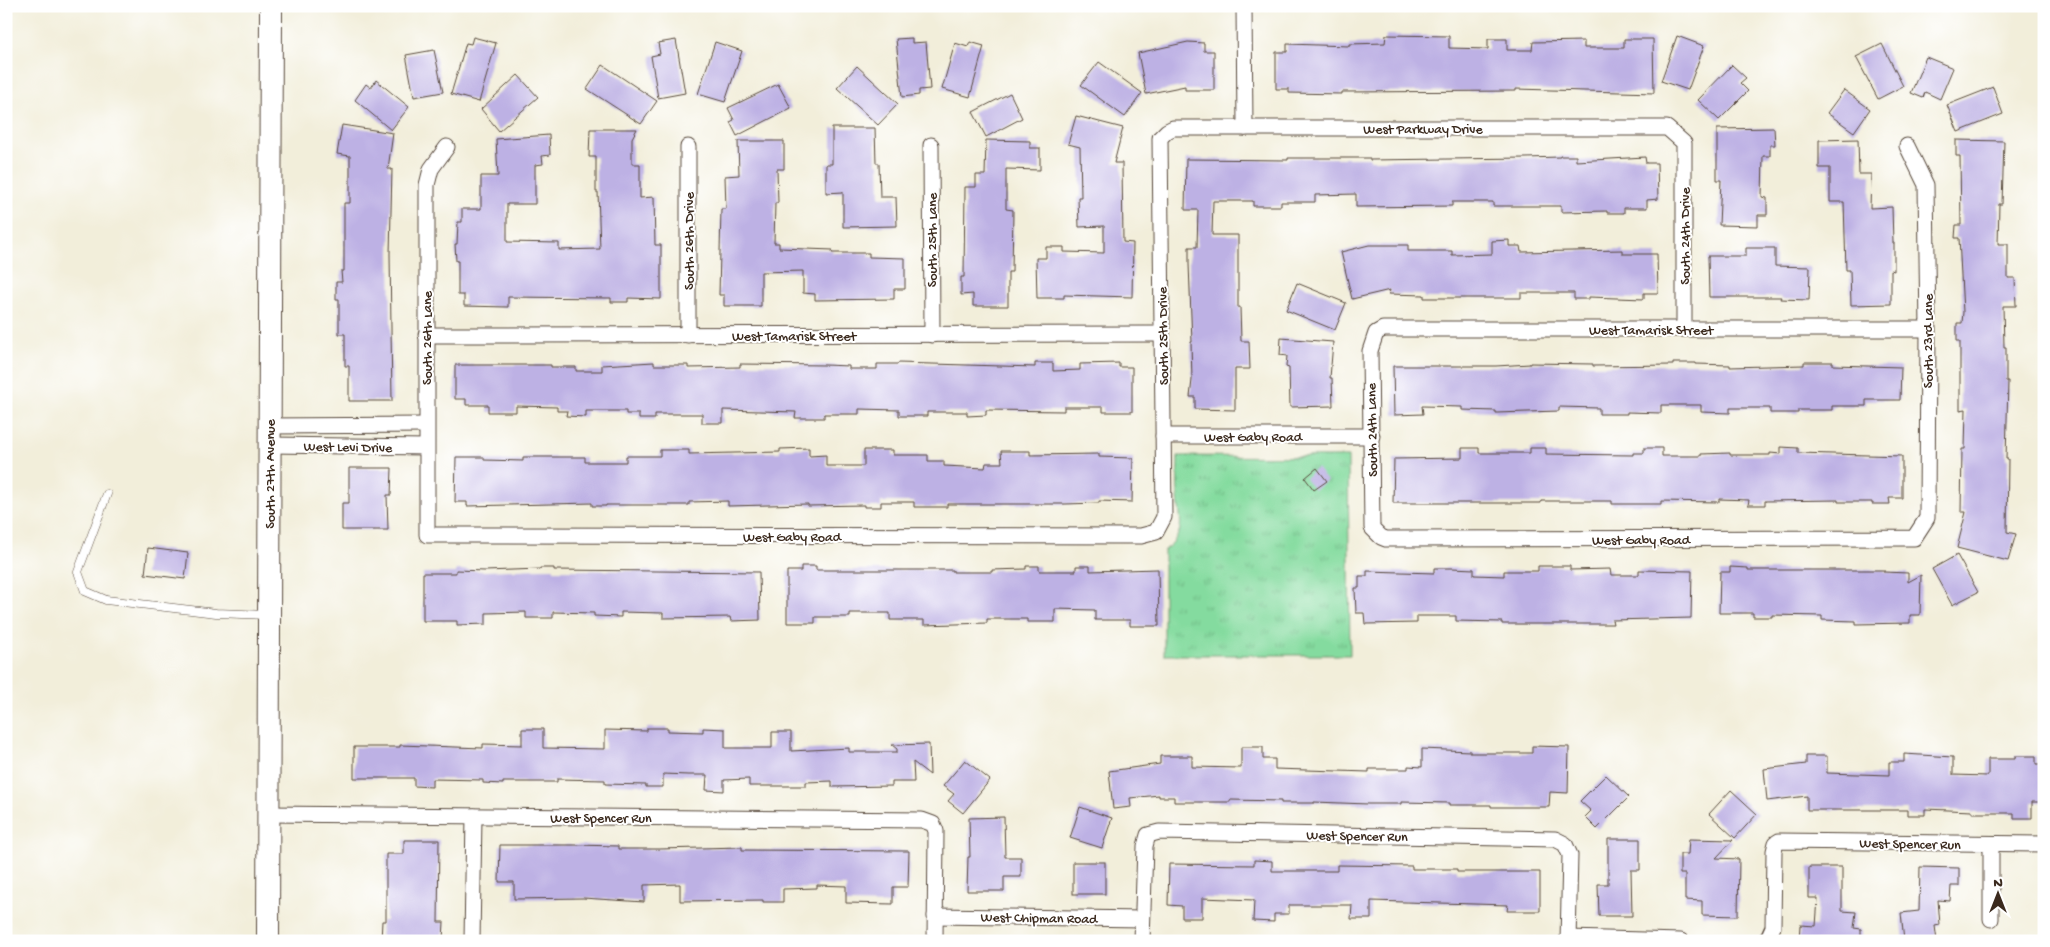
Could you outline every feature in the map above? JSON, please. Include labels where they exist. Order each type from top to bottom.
[{"type":"main road","name":"South 27th Avenue","points":[[268,941],[271,6]]},
{"type":"street","points":[[1244,6],[1245,128]]},
{"type":"street","name":"West Parkway Drive","points":[[1160,138],[1166,131],[1173,128],[1667,128],[1684,143]]},
{"type":"street","name":"South 25th Drive","points":[[1156,532],[1164,517],[1160,138]]},
{"type":"street","name":"South 24th Drive","points":[[1684,143],[1684,329]]},
{"type":"street","name":"South 25th Lane","points":[[931,144],[932,335]]},
{"type":"street","name":"South 23rd Lane","points":[[1907,146],[1926,185],[1928,329],[1927,518],[1914,538]]},
{"type":"street","name":"South 26th Lane","points":[[427,535],[427,185],[431,169],[447,147]]},
{"type":"street","name":"South 26th Drive","points":[[688,147],[688,335]]},
{"type":"street","name":"West Tamarisk Street","points":[[1376,333],[1383,329],[1392,328],[1928,329]]},
{"type":"street","name":"South 24th Lane","points":[[1372,528],[1370,351],[1376,333]]},
{"type":"street","name":"West Tamarisk Street","points":[[426,336],[1162,334]]},
{"type":"street","name":"West Levi Drive","points":[[269,436],[426,425]]},
{"type":"street","name":"West Levi Drive","points":[[269,436],[426,447]]},
{"type":"street","name":"West Gaby Road","points":[[1164,436],[1372,436]]},
{"type":"street","name":"West Gaby Road","points":[[1372,528],[1381,538],[1386,539],[1914,538]]},
{"type":"street","name":"West Gaby Road","points":[[427,535],[1140,536],[1156,532]]},
{"type":"street","name":"West Spencer Run","points":[[268,814],[922,820],[933,824],[936,836],[935,916]]},
{"type":"street","points":[[472,941],[474,816]]},
{"type":"street","name":"West Spencer Run","points":[[1142,919],[1145,846],[1148,835],[1159,832],[1545,838],[1555,839],[1565,844],[1570,855],[1568,939]]},
{"type":"street","name":"West Spencer Run","points":[[1766,939],[1773,927],[1774,851],[1776,843],[1784,841],[2044,844]]},
{"type":"street","points":[[1991,844],[1991,919]]},
{"type":"street","points":[[935,916],[935,941]]},
{"type":"street","name":"West Chipman Road","points":[[935,916],[1142,919]]},
{"type":"street","points":[[1142,919],[1142,941]]},
{"type":"street","points":[[1568,939],[1681,941]]},
{"type":"lane","points":[[106,494],[78,572],[85,591],[106,600],[216,613],[269,615]]},
{"type":"green space","points":[[1178,456],[1348,457],[1350,655],[1164,655],[1164,551],[1172,544],[1180,525]]},
{"type":"building","points":[[1386,35],[1449,36],[1449,48],[1488,49],[1488,39],[1507,39],[1507,50],[1532,50],[1533,42],[1584,41],[1584,48],[1624,48],[1624,39],[1653,39],[1654,93],[1516,89],[1516,91],[1342,92],[1342,94],[1289,93],[1289,89],[1276,89],[1276,52],[1287,52],[1287,44],[1349,46],[1349,44],[1385,43]]},
{"type":"building","points":[[1677,36],[1704,46],[1688,90],[1661,81]]},
{"type":"building","points":[[473,37],[496,43],[479,102],[451,94],[466,43],[471,44]]},
{"type":"building","points":[[912,38],[912,43],[926,42],[930,89],[919,90],[919,95],[902,97],[896,39]]},
{"type":"building","points":[[676,40],[685,93],[658,98],[651,56],[660,54],[658,43]]},
{"type":"building","points":[[715,42],[742,51],[725,102],[698,94]]},
{"type":"building","points":[[970,42],[984,46],[970,97],[942,89],[955,43],[968,47]]},
{"type":"building","points":[[1188,42],[1204,43],[1204,51],[1214,51],[1214,90],[1185,90],[1185,86],[1146,94],[1138,53]]},
{"type":"building","points":[[1882,44],[1903,86],[1878,99],[1856,57]]},
{"type":"building","points":[[434,50],[443,92],[414,97],[406,55]]},
{"type":"building","points":[[1926,57],[1953,68],[1940,99],[1925,92],[1923,98],[1911,93]]},
{"type":"building","points":[[1099,62],[1142,93],[1125,117],[1081,85]]},
{"type":"building","points":[[603,65],[657,101],[641,124],[587,89]]},
{"type":"building","points":[[1732,65],[1746,78],[1740,83],[1748,91],[1719,120],[1698,100]]},
{"type":"building","points":[[857,66],[898,104],[878,125],[837,88]]},
{"type":"building","points":[[518,75],[538,97],[499,131],[481,109]]},
{"type":"building","points":[[376,80],[409,107],[391,130],[355,100],[366,84],[371,88]]},
{"type":"building","points":[[778,84],[791,108],[737,136],[730,122],[734,120],[728,108]]},
{"type":"building","points":[[1993,87],[2003,114],[1958,132],[1947,105]]},
{"type":"building","points":[[1844,90],[1870,109],[1854,132],[1827,113]]},
{"type":"building","points":[[1010,93],[1022,118],[986,137],[973,112]]},
{"type":"building","points":[[1076,116],[1123,128],[1114,163],[1122,163],[1123,242],[1133,243],[1132,297],[1064,295],[1064,298],[1037,298],[1036,258],[1046,258],[1046,247],[1064,247],[1064,252],[1104,253],[1104,226],[1079,227],[1078,197],[1081,197],[1080,147],[1068,144]]},
{"type":"building","points":[[342,125],[393,133],[388,169],[392,169],[390,254],[392,401],[349,401],[349,366],[345,366],[345,334],[339,334],[339,299],[336,299],[336,282],[342,282],[341,271],[344,271],[344,203],[350,203],[350,156],[337,154]]},
{"type":"building","points":[[832,128],[875,128],[876,163],[879,163],[880,197],[896,197],[897,226],[843,227],[843,192],[826,193],[826,164],[832,164]]},
{"type":"building","points":[[1774,128],[1775,145],[1770,145],[1770,156],[1763,156],[1762,197],[1767,198],[1767,215],[1758,215],[1758,226],[1719,225],[1721,180],[1717,180],[1717,129]]},
{"type":"building","points":[[590,129],[637,129],[632,138],[632,164],[640,164],[640,198],[654,197],[655,245],[661,245],[661,299],[628,298],[628,302],[611,302],[611,298],[508,297],[508,307],[464,306],[464,295],[458,295],[458,261],[456,261],[455,244],[457,244],[458,222],[462,222],[462,209],[481,209],[481,176],[498,176],[496,139],[549,135],[550,155],[542,156],[543,164],[535,165],[535,204],[507,204],[507,242],[559,243],[559,250],[600,249],[598,192],[596,192],[596,157],[589,157]]},
{"type":"building","points":[[1858,139],[1859,174],[1871,174],[1870,208],[1892,207],[1894,271],[1891,270],[1891,304],[1851,305],[1850,270],[1846,270],[1844,202],[1830,202],[1830,168],[1819,168],[1819,140]]},
{"type":"building","points":[[986,140],[1030,141],[1030,148],[1040,148],[1040,170],[1006,169],[1006,209],[1013,210],[1012,272],[1008,272],[1008,306],[973,306],[973,294],[961,295],[961,277],[964,277],[965,187],[976,187],[976,175],[985,175]]},
{"type":"building","points":[[1956,140],[2004,141],[2002,204],[1999,204],[1998,244],[2008,244],[2008,278],[2015,278],[2016,306],[2003,306],[2006,381],[2008,381],[2007,532],[2016,534],[2008,561],[1957,548],[1966,512],[1961,512],[1962,449],[1965,449],[1966,409],[1960,410],[1960,341],[1957,341],[1957,323],[1962,323],[1963,312],[1959,238],[1955,238],[1956,225],[1961,225],[1960,156],[1956,156]]},
{"type":"building","points":[[738,141],[784,141],[784,169],[777,169],[778,203],[775,203],[774,243],[779,243],[779,248],[833,250],[832,253],[869,253],[869,257],[905,258],[905,289],[894,289],[894,299],[815,300],[815,294],[803,293],[803,271],[761,272],[761,306],[724,306],[724,295],[719,295],[721,209],[726,209],[725,176],[739,175]]},
{"type":"building","points":[[1576,156],[1576,161],[1645,157],[1646,163],[1657,163],[1658,199],[1647,200],[1647,208],[1624,208],[1624,213],[1607,213],[1607,211],[1561,212],[1561,206],[1493,206],[1493,202],[1452,202],[1452,206],[1356,207],[1356,194],[1315,195],[1315,202],[1281,202],[1281,206],[1253,206],[1253,201],[1213,201],[1212,235],[1238,235],[1238,307],[1240,307],[1241,341],[1249,341],[1250,369],[1235,369],[1235,410],[1195,409],[1195,397],[1190,397],[1192,342],[1189,247],[1197,247],[1198,210],[1185,210],[1186,159],[1288,160],[1288,158],[1370,158],[1370,160]]},
{"type":"building","points":[[1509,240],[1509,246],[1520,246],[1521,252],[1623,250],[1623,254],[1657,254],[1658,293],[1644,293],[1644,299],[1589,297],[1589,299],[1574,299],[1574,293],[1521,293],[1521,298],[1424,298],[1424,295],[1389,294],[1390,290],[1352,299],[1341,252],[1369,245],[1408,245],[1408,251],[1452,251],[1452,255],[1492,254],[1492,241]]},
{"type":"building","points":[[1746,248],[1775,248],[1775,266],[1810,267],[1809,300],[1780,299],[1781,297],[1709,297],[1708,256],[1746,256]]},
{"type":"building","points":[[1297,283],[1346,303],[1335,330],[1286,310]]},
{"type":"building","points":[[1281,338],[1333,342],[1330,378],[1332,378],[1333,406],[1290,407],[1289,368],[1286,367],[1287,356],[1280,355]]},
{"type":"building","points":[[654,362],[654,365],[688,365],[688,368],[740,367],[740,364],[849,366],[849,369],[877,369],[877,364],[898,363],[1035,367],[1035,363],[1053,363],[1053,371],[1080,370],[1080,364],[1119,363],[1119,367],[1132,367],[1132,412],[1103,412],[1103,407],[1064,407],[1064,411],[986,410],[986,415],[967,416],[967,412],[927,412],[927,416],[899,416],[899,410],[859,409],[859,414],[824,414],[824,418],[795,418],[796,412],[723,410],[723,423],[702,423],[702,414],[655,414],[655,419],[639,419],[639,414],[626,414],[626,411],[586,411],[586,417],[566,416],[567,411],[557,411],[557,407],[516,406],[516,412],[488,412],[488,405],[466,405],[466,399],[455,399],[455,365],[551,365],[551,367],[576,367],[576,371],[602,371],[602,365]]},
{"type":"building","points":[[1804,362],[1833,362],[1833,365],[1901,367],[1900,400],[1866,400],[1866,406],[1832,406],[1832,410],[1798,410],[1798,413],[1770,413],[1770,408],[1730,408],[1730,413],[1701,412],[1701,405],[1661,405],[1661,413],[1627,412],[1627,414],[1599,414],[1599,408],[1559,407],[1559,411],[1496,413],[1496,411],[1462,410],[1462,407],[1422,406],[1423,414],[1394,415],[1393,366],[1496,366],[1530,363],[1593,364],[1593,366],[1696,363],[1730,365],[1730,367],[1804,365]]},
{"type":"building","points":[[1781,447],[1798,448],[1798,453],[1902,456],[1902,498],[1889,498],[1890,504],[1838,502],[1838,500],[1765,501],[1765,505],[1748,505],[1749,500],[1719,499],[1719,502],[1661,501],[1661,504],[1612,504],[1612,501],[1393,503],[1394,459],[1462,458],[1462,448],[1479,448],[1479,453],[1530,453],[1530,448],[1546,448],[1546,454],[1633,455],[1633,453],[1644,453],[1644,448],[1662,448],[1662,456],[1701,456],[1701,454],[1730,453],[1730,455],[1781,454]]},
{"type":"building","points":[[809,448],[809,456],[826,455],[826,466],[864,466],[864,450],[893,450],[893,455],[928,455],[928,461],[944,461],[944,466],[985,468],[986,463],[1002,463],[1001,451],[1030,451],[1030,455],[1099,454],[1099,457],[1133,458],[1132,502],[947,504],[947,507],[914,507],[914,502],[881,502],[881,507],[864,507],[864,505],[808,506],[808,504],[728,506],[728,501],[689,502],[689,505],[606,506],[592,506],[592,503],[467,506],[467,502],[455,502],[456,457],[484,457],[484,460],[523,461],[523,457],[585,457],[585,462],[626,462],[626,456],[660,456],[660,450],[689,450],[689,454],[780,452],[780,449]]},
{"type":"building","points":[[349,468],[392,468],[391,495],[387,495],[388,530],[342,530],[342,503],[349,503]]},
{"type":"building","points":[[1317,468],[1327,481],[1314,490],[1305,478]]},
{"type":"building","points":[[148,548],[188,553],[185,579],[145,574]]},
{"type":"building","points":[[1957,555],[1978,592],[1952,605],[1932,569]]},
{"type":"building","points":[[801,566],[816,566],[816,570],[953,570],[953,572],[992,572],[992,570],[1026,569],[1026,566],[1039,566],[1039,571],[1076,571],[1076,566],[1090,566],[1090,571],[1158,569],[1159,626],[1130,626],[1130,620],[1095,620],[1095,610],[1055,609],[1055,622],[1027,622],[1027,619],[987,619],[987,623],[924,625],[924,620],[890,620],[890,613],[850,613],[850,617],[815,617],[815,623],[787,623],[787,571],[801,571]]},
{"type":"building","points":[[1538,566],[1570,566],[1570,570],[1610,569],[1611,575],[1639,575],[1639,570],[1692,571],[1691,618],[1612,620],[1613,624],[1502,624],[1502,622],[1456,621],[1456,616],[1417,616],[1417,623],[1365,624],[1364,613],[1356,613],[1355,588],[1359,588],[1359,576],[1367,576],[1367,571],[1434,573],[1434,568],[1452,568],[1474,569],[1474,575],[1504,576],[1504,571],[1538,571]]},
{"type":"building","points":[[1730,567],[1748,568],[1748,570],[1884,570],[1884,572],[1908,573],[1908,582],[1921,575],[1920,615],[1910,615],[1910,623],[1856,624],[1856,621],[1822,620],[1822,616],[1772,615],[1772,617],[1753,617],[1753,613],[1719,613],[1720,572],[1730,572]]},
{"type":"building","points":[[554,568],[554,570],[759,572],[760,620],[731,621],[730,617],[663,618],[663,613],[621,612],[621,617],[594,616],[594,613],[553,612],[553,618],[526,618],[526,612],[486,613],[486,624],[457,625],[457,621],[423,621],[423,573],[456,573],[456,570],[485,571]]},
{"type":"building","points":[[647,728],[703,732],[703,728],[725,729],[725,748],[772,748],[772,732],[791,732],[791,751],[849,748],[849,752],[897,752],[897,749],[892,745],[929,744],[930,775],[913,762],[914,782],[892,782],[892,786],[832,787],[832,781],[806,782],[806,786],[749,786],[749,779],[724,780],[724,791],[706,790],[707,775],[663,774],[663,787],[605,784],[605,780],[557,779],[557,782],[503,782],[503,784],[483,783],[483,780],[432,779],[432,787],[414,786],[414,778],[354,778],[354,747],[400,747],[400,745],[483,748],[483,744],[522,745],[522,729],[543,729],[543,748],[605,749],[605,730],[647,731]]},
{"type":"building","points":[[1532,746],[1569,747],[1568,793],[1550,792],[1549,807],[1491,807],[1491,805],[1401,802],[1401,804],[1281,803],[1281,801],[1230,800],[1230,802],[1174,802],[1174,797],[1159,797],[1159,795],[1130,798],[1131,807],[1113,809],[1109,771],[1160,764],[1160,756],[1192,756],[1192,767],[1241,768],[1241,747],[1263,747],[1263,759],[1275,759],[1275,769],[1369,772],[1369,769],[1408,769],[1408,766],[1422,767],[1422,749],[1470,751],[1470,753],[1532,753]]},
{"type":"building","points":[[1904,754],[1953,757],[1953,775],[1988,776],[1988,759],[2015,759],[2015,756],[2036,756],[2036,764],[2044,764],[2044,802],[2032,802],[2032,818],[2014,818],[2014,813],[1972,813],[1972,811],[1925,809],[1925,815],[1907,815],[1907,810],[1807,810],[1807,796],[1767,801],[1764,769],[1806,764],[1806,756],[1827,756],[1827,773],[1889,775],[1889,762],[1904,762]]},
{"type":"building","points":[[965,760],[990,780],[963,813],[948,801],[954,794],[943,786]]},
{"type":"building","points":[[1606,775],[1629,797],[1597,829],[1585,817],[1591,811],[1580,801]]},
{"type":"building","points":[[1731,790],[1757,814],[1735,838],[1709,814]]},
{"type":"building","points":[[1080,807],[1112,818],[1102,848],[1070,838]]},
{"type":"building","points":[[1004,817],[1005,857],[1021,857],[1021,877],[1004,877],[1004,891],[967,891],[968,857],[970,857],[969,818]]},
{"type":"building","points":[[1608,839],[1640,839],[1640,870],[1631,870],[1632,916],[1599,916],[1598,884],[1608,884]]},
{"type":"building","points":[[1689,839],[1733,840],[1716,858],[1739,859],[1738,916],[1702,915],[1702,901],[1685,900],[1685,874],[1680,874],[1680,854],[1688,854]]},
{"type":"building","points":[[404,840],[439,840],[438,922],[444,922],[443,940],[381,941],[382,921],[386,921],[386,854],[404,854]]},
{"type":"building","points":[[500,845],[618,846],[618,849],[742,847],[742,850],[909,851],[908,887],[893,887],[893,904],[846,903],[846,886],[817,885],[817,888],[783,889],[783,902],[763,902],[763,900],[680,901],[680,884],[644,885],[644,902],[583,898],[514,899],[514,882],[499,882]]},
{"type":"building","points":[[1254,860],[1272,861],[1272,871],[1337,871],[1337,865],[1412,866],[1412,869],[1457,869],[1457,872],[1540,872],[1540,911],[1507,911],[1508,905],[1371,901],[1371,919],[1351,919],[1352,905],[1289,905],[1289,914],[1274,914],[1274,922],[1253,921],[1254,900],[1202,898],[1202,918],[1182,918],[1182,906],[1168,905],[1169,864],[1254,865]]},
{"type":"building","points":[[1073,862],[1105,862],[1105,894],[1073,894]]},
{"type":"building","points":[[1809,867],[1842,867],[1842,911],[1856,912],[1854,928],[1861,929],[1861,941],[1799,941],[1800,925],[1816,926],[1818,898],[1809,898]]},
{"type":"building","points":[[1920,867],[1959,868],[1959,886],[1951,886],[1950,901],[1938,900],[1940,925],[1935,926],[1937,941],[1904,941],[1901,913],[1919,911]]}]
